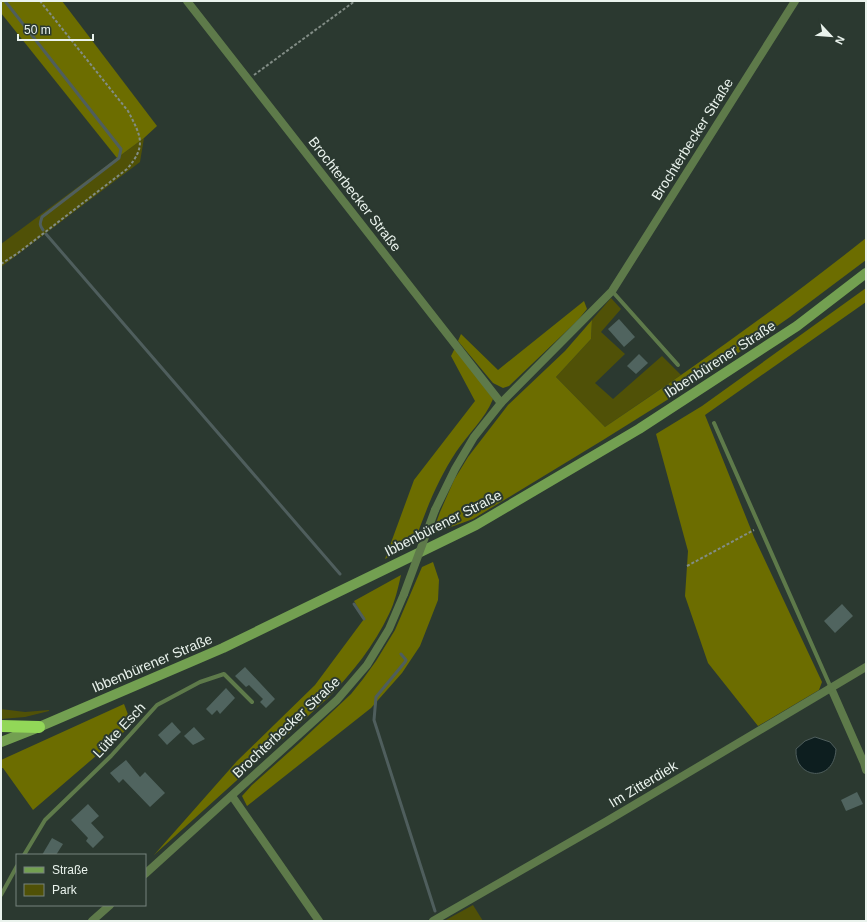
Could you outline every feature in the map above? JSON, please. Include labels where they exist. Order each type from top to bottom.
[{"type":"highway","points":[[1,726],[39,727]]},
{"type":"main road","name":"Ibbenbürener Straße","points":[[1,742],[223,648],[476,525],[639,429],[796,326],[866,273]]},
{"type":"street","name":"Brochterbecker Straße","points":[[187,1],[501,403]]},
{"type":"street","name":"Brochterbecker Straße","points":[[146,873],[337,700],[367,664],[389,629],[404,594],[435,510],[455,469],[474,437],[501,403],[612,291],[795,1]]},
{"type":"street","name":"Im Zitterdiek","points":[[432,921],[607,821],[866,667]]},
{"type":"street","points":[[831,688],[866,770]]},
{"type":"street","name":"Brochterbecker Straße","points":[[232,796],[319,921]]},
{"type":"street","points":[[92,921],[109,906]]},
{"type":"lane","points":[[612,291],[678,365]]},
{"type":"lane","points":[[714,423],[831,688]]},
{"type":"lane","name":"Lütke Esch","points":[[25,854],[45,820],[111,756],[157,705],[200,682],[224,674],[252,702]]},
{"type":"lane","points":[[1,895],[16,868]]},
{"type":"path","points":[[1,264],[18,253],[127,169],[136,159],[141,146],[139,132],[128,112],[40,1]]},
{"type":"path","points":[[248,79],[355,1]]},
{"type":"path","points":[[687,566],[760,527]]},
{"type":"green space","points":[[144,138],[140,162],[1,267],[1,244]]},
{"type":"green space","points":[[611,298],[621,309],[601,332],[625,354],[595,383],[613,399],[662,356],[681,375],[605,427],[556,377],[591,339],[592,320]]},
{"type":"green space","points":[[1,709],[25,712],[49,711],[25,717],[1,719]]},
{"type":"green space","points":[[473,905],[483,921],[444,921]]},
{"type":"shaded area","points":[[1,1],[62,1],[157,126],[144,138],[117,158],[1,13]]},
{"type":"shaded area","points":[[866,238],[866,260],[790,317],[699,380],[473,519],[432,534],[454,480],[468,457],[508,405],[565,351],[592,320],[591,339],[556,377],[605,427],[672,382],[737,335]]},
{"type":"shaded area","points":[[866,288],[866,302],[705,415],[754,537],[822,682],[819,690],[758,726],[708,663],[685,596],[688,551],[656,434],[702,406]]},
{"type":"shaded area","points":[[584,301],[587,309],[578,320],[509,386],[503,388],[493,383],[458,341],[461,334],[498,370]]},
{"type":"shaded area","points":[[454,350],[457,350],[493,399],[486,413],[456,452],[437,485],[414,544],[385,559],[414,480],[475,401],[451,356]]},
{"type":"shaded area","points":[[433,562],[439,580],[438,600],[420,646],[402,673],[371,708],[247,806],[242,796],[252,785],[351,694],[363,679],[395,630],[422,567]]},
{"type":"shaded area","points":[[401,575],[393,605],[383,626],[362,659],[346,679],[328,698],[154,855],[237,761],[315,685],[364,619],[354,601]]},
{"type":"shaded area","points":[[124,704],[132,725],[33,810],[3,768],[1,768],[1,760]]},
{"type":"shaded area","points":[[815,737],[830,742],[836,749],[834,760],[829,768],[822,772],[814,773],[801,767],[797,759],[796,749],[805,741]]},
{"type":"building","points":[[619,319],[635,337],[624,347],[608,329]]},
{"type":"building","points":[[639,354],[648,363],[636,374],[627,366]]},
{"type":"building","points":[[842,604],[853,616],[835,633],[824,621]]},
{"type":"building","points":[[245,667],[275,699],[266,708],[260,702],[263,699],[249,685],[246,687],[235,676]]},
{"type":"building","points":[[226,688],[235,698],[220,714],[217,710],[212,715],[206,709]]},
{"type":"building","points":[[172,722],[181,732],[167,745],[158,735]]},
{"type":"building","points":[[194,727],[205,739],[193,745],[184,736]]},
{"type":"building","points":[[126,760],[140,777],[145,772],[165,793],[150,807],[123,779],[119,783],[110,773]]},
{"type":"building","points":[[857,792],[863,804],[846,811],[841,800]]},
{"type":"building","points":[[88,804],[99,816],[91,823],[104,837],[93,848],[86,841],[88,838],[71,820]]},
{"type":"building","points":[[52,838],[63,844],[57,854],[43,854]]},
{"type":"waterway","points":[[5,1],[121,149],[119,158],[42,217],[40,224],[43,230]]},
{"type":"waterway","points":[[46,234],[340,574]]},
{"type":"waterway","points":[[354,604],[364,619]]},
{"type":"waterway","points":[[401,654],[406,660],[376,697],[374,720],[435,911]]}]
